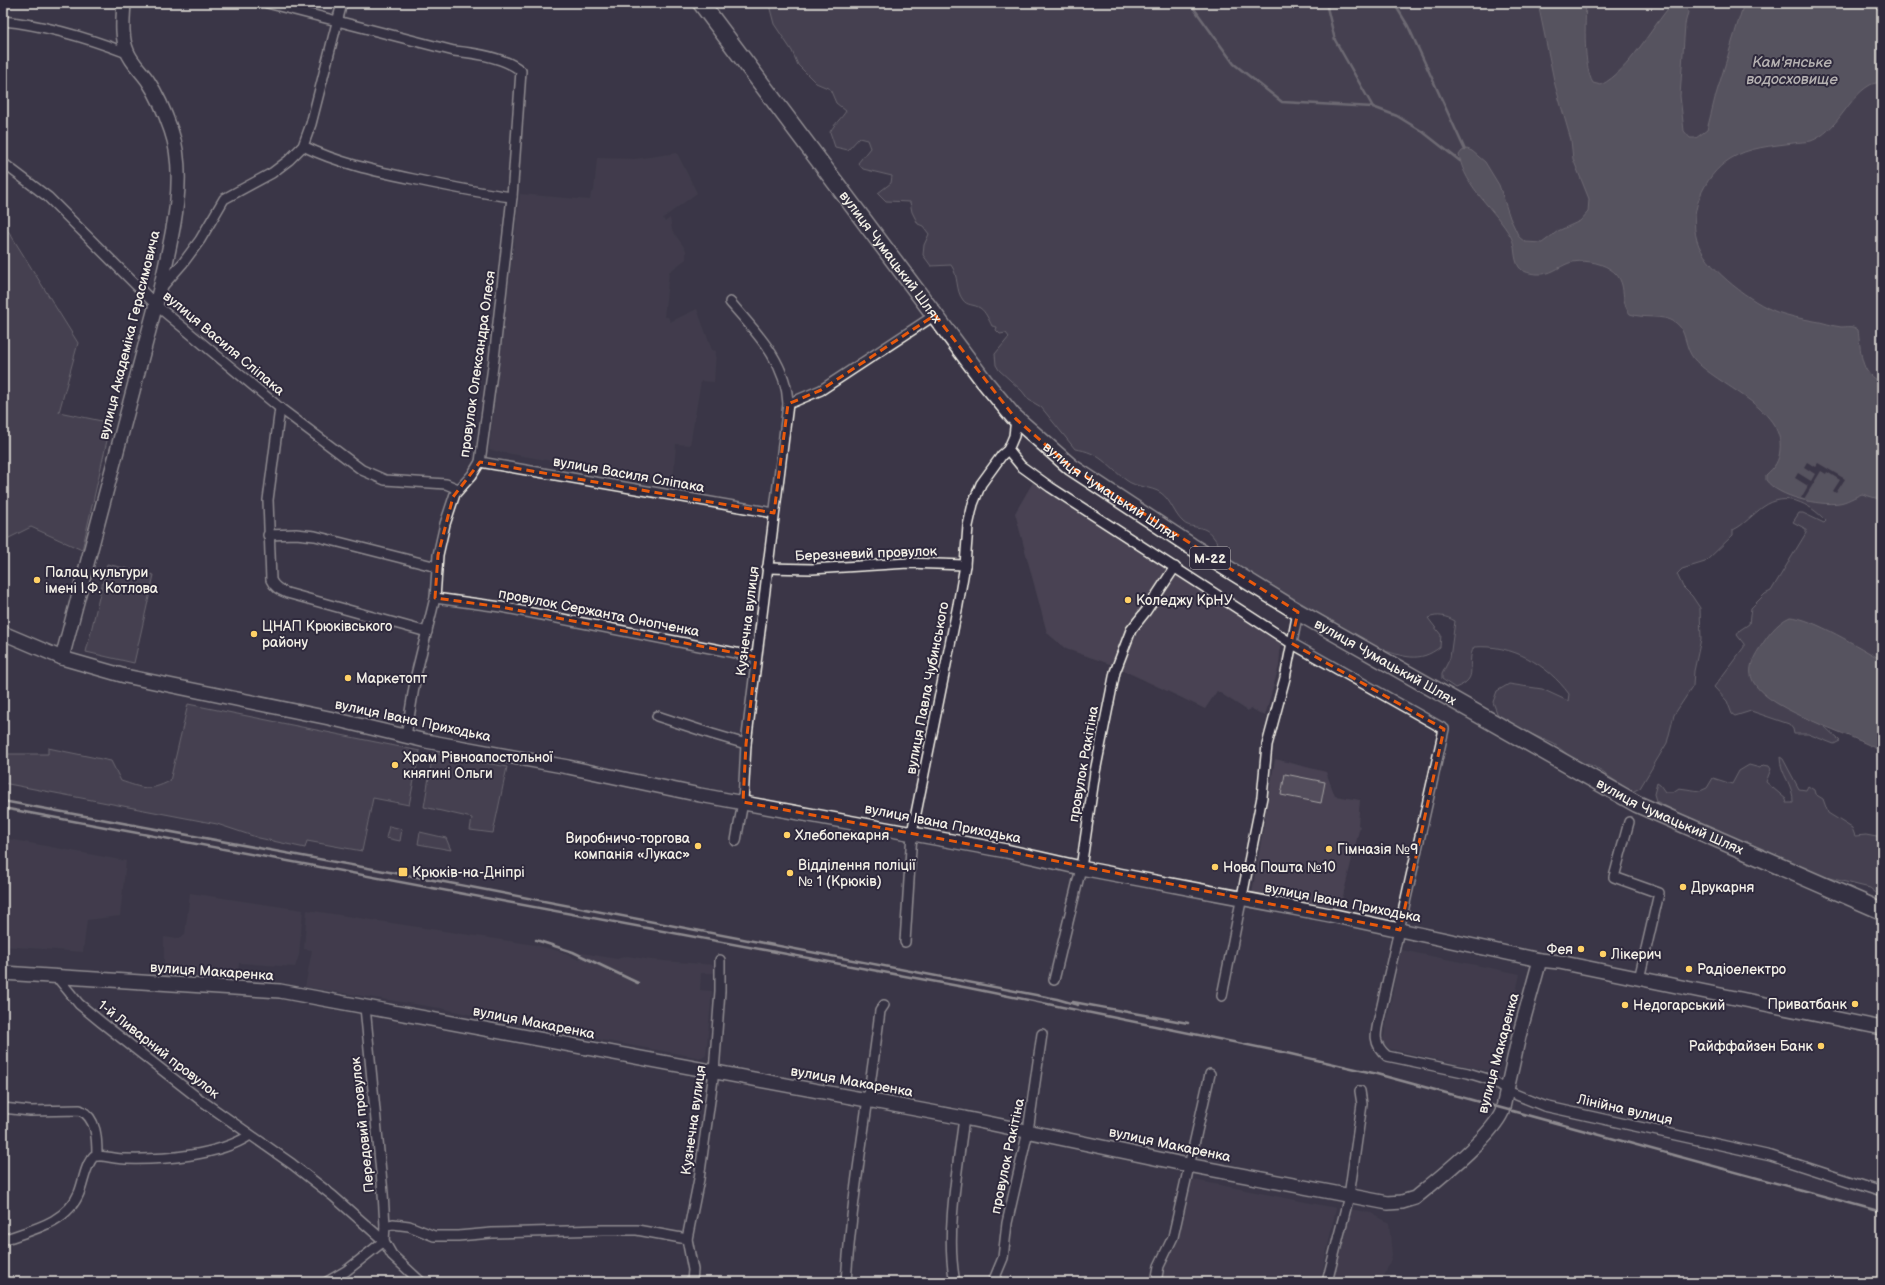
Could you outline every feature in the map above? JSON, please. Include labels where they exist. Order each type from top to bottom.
[{"type":"highway","name":"вулиця Чумацький Шлях","points":[[701,3],[984,381],[1016,419],[1071,467],[1191,546],[1298,612],[1637,804],[1882,911]]},
{"type":"main road","name":"вулиця Академіка Герасимовича","points":[[62,658],[160,289],[169,249],[176,194],[178,172],[172,132],[148,81],[128,53],[124,40],[124,3]]},
{"type":"main road","name":"вулиця Івана Приходька","points":[[3,633],[62,658],[124,676],[406,736],[1241,898],[1540,960],[1559,962],[1882,1028]]},
{"type":"main road","name":"вулиця Макаренка","points":[[3,973],[280,992],[964,1118],[1188,1165],[1388,1203],[1402,1202],[1415,1198],[1494,1126],[1502,1112],[1519,1036],[1540,960]]},
{"type":"street","points":[[267,3],[338,21]]},
{"type":"street","points":[[160,289],[183,263],[200,240],[224,199],[272,173],[289,160],[303,146],[312,124],[342,3]]},
{"type":"street","name":"провулок Олександра Олеся","points":[[338,21],[454,51],[504,61],[514,65],[521,71],[512,197],[494,359],[480,462],[472,475],[458,489],[453,497],[445,524],[437,566],[435,598],[409,707],[406,736]]},
{"type":"street","points":[[3,22],[53,30],[105,44],[128,53]]},
{"type":"street","points":[[303,146],[348,164],[376,171],[457,189],[512,197]]},
{"type":"street","name":"вулиця Василя Сліпака","points":[[3,163],[48,197],[156,305],[280,408],[356,466],[373,476],[390,480],[446,484],[458,489]]},
{"type":"street","name":"Кузнечна вулиця","points":[[730,302],[757,333],[773,357],[785,381],[788,404],[746,744],[743,802],[736,841]]},
{"type":"street","points":[[788,404],[821,390],[936,315]]},
{"type":"street","points":[[280,408],[268,500],[268,535],[271,580],[273,584],[282,591],[427,632]]},
{"type":"street","points":[[1016,419],[1014,436],[1008,450],[1021,466],[1050,487],[1291,643],[1444,729],[1400,930]]},
{"type":"street","name":"вулиця Павла Чубинського","points":[[905,942],[912,833],[940,699],[965,565],[968,526],[973,504],[981,484],[1002,455],[1008,450]]},
{"type":"street","name":"вулиця Василя Сліпака","points":[[480,462],[774,513]]},
{"type":"street","points":[[268,535],[296,534],[315,536],[437,566]]},
{"type":"street","name":"Березневий провулок","points":[[767,568],[812,569],[908,563],[965,565]]},
{"type":"street","name":"провулок Ракітіна","points":[[1054,980],[1081,868],[1095,772],[1117,664],[1131,630],[1146,612],[1175,567]]},
{"type":"street","name":"провулок Сержанта Онопченка","points":[[435,598],[501,607],[756,657]]},
{"type":"street","points":[[1222,996],[1262,797],[1267,745],[1285,678],[1298,612]]},
{"type":"street","points":[[657,716],[746,744]]},
{"type":"street","points":[[1629,822],[1614,877],[1659,894],[1639,979]]},
{"type":"street","name":"Лінійна вулиця","points":[[1400,930],[1376,1036],[1377,1044],[1380,1050],[1387,1056],[1468,1073],[1491,1080],[1507,1092],[1544,1106],[1771,1156],[1882,1192]]},
{"type":"street","name":"Кузнечна вулиця","points":[[692,1282],[693,1270],[687,1239],[699,1179],[714,1072],[720,991],[720,960]]},
{"type":"street","name":"1-й Ливарний провулок","points":[[57,977],[80,1004],[92,1015],[198,1098],[292,1164],[333,1196],[384,1241],[392,1255],[422,1282]]},
{"type":"street","points":[[846,1282],[860,1150],[880,1011],[884,1005]]},
{"type":"street","name":"Передовий провулок","points":[[365,1007],[386,1226],[384,1241]]},
{"type":"street","name":"провулок Ракітіна","points":[[993,1282],[1003,1258],[1007,1223],[1028,1131],[1042,1034]]},
{"type":"street","points":[[1156,1282],[1159,1266],[1173,1237],[1188,1165],[1210,1074]]},
{"type":"street","points":[[1327,1282],[1349,1196],[1362,1104],[1360,1091]]},
{"type":"street","points":[[3,1108],[30,1111],[80,1110],[86,1113],[94,1125],[98,1156]]},
{"type":"street","points":[[955,1282],[952,1260],[954,1209],[964,1118]]},
{"type":"street","points":[[3,1240],[52,1221],[71,1208],[78,1194],[89,1163],[94,1156],[114,1159],[130,1159],[183,1156],[230,1146],[250,1135]]},
{"type":"street","points":[[386,1226],[393,1224],[409,1226],[434,1236],[458,1236],[492,1233],[637,1230],[687,1239]]},
{"type":"street","points":[[328,1282],[346,1271],[384,1241]]},
{"type":"highlighted area","points":[[935,315],[1016,419],[1071,467],[1298,612],[1291,643],[1444,729],[1400,930],[1006,851],[743,802],[746,744],[756,657],[501,607],[435,598],[438,555],[453,497],[480,462],[774,513],[788,404],[821,390]]},
{"type":"shaded area","points":[[767,3],[1882,3],[1882,660],[1816,625],[1764,693],[1777,703],[1824,726],[1840,741],[1834,744],[1808,734],[1794,734],[1793,729],[1789,724],[1751,711],[1735,716],[1732,714],[1727,701],[1714,687],[1744,647],[1744,644],[1737,635],[1740,630],[1749,624],[1751,608],[1765,594],[1771,591],[1806,533],[1806,529],[1793,522],[1799,513],[1803,513],[1824,523],[1826,521],[1805,504],[1797,501],[1780,500],[1763,507],[1733,530],[1733,535],[1705,562],[1682,569],[1677,574],[1683,587],[1692,596],[1700,608],[1701,639],[1694,671],[1693,686],[1674,715],[1667,743],[1640,788],[1632,792],[1593,766],[1576,761],[1554,744],[1504,722],[1497,713],[1493,702],[1497,691],[1509,684],[1542,689],[1568,701],[1569,694],[1560,683],[1539,665],[1528,658],[1502,649],[1474,647],[1471,654],[1470,676],[1463,684],[1455,688],[1442,679],[1442,674],[1450,658],[1455,621],[1442,616],[1428,618],[1441,635],[1440,647],[1432,652],[1418,657],[1403,656],[1379,649],[1234,563],[1206,530],[1185,524],[1161,493],[1153,489],[1130,483],[1097,456],[1075,449],[1041,407],[1029,400],[1022,391],[999,370],[996,365],[995,354],[1009,337],[1006,333],[1000,334],[996,330],[997,327],[992,326],[982,309],[966,303],[963,300],[951,265],[931,266],[923,255],[924,245],[929,234],[923,226],[918,224],[912,212],[910,202],[886,201],[878,193],[891,183],[892,176],[863,169],[858,163],[870,148],[867,140],[859,138],[848,150],[835,147],[830,132],[846,111],[836,103],[830,89],[816,83],[798,65],[792,51],[774,24],[769,5]]},
{"type":"shaded area","points":[[677,153],[697,193],[663,218],[665,222],[670,218],[672,230],[686,250],[686,259],[669,272],[664,317],[668,317],[670,322],[697,309],[712,350],[716,351],[714,382],[701,381],[690,445],[676,444],[673,482],[489,450],[520,194],[590,200],[591,193],[594,191],[597,158],[635,159]]},
{"type":"shaded area","points":[[3,226],[9,232],[78,343],[59,412],[111,423],[82,550],[31,527],[3,541]]},
{"type":"shaded area","name":"Коледжу КрНУ","points":[[1033,482],[1279,638],[1281,642],[1279,666],[1265,716],[1250,708],[1248,711],[1217,691],[1205,709],[1110,664],[1066,649],[1047,633],[1015,513]]},
{"type":"shaded area","points":[[107,564],[154,575],[134,663],[86,652]]},
{"type":"shaded area","points":[[188,704],[420,751],[409,805],[373,798],[362,851],[307,841],[305,848],[259,838],[217,824],[3,783],[3,754],[48,754],[48,748],[111,761],[121,781],[140,787],[156,787],[170,781]]},
{"type":"shaded area","points":[[433,753],[507,767],[493,833],[470,830],[472,818],[424,807]]},
{"type":"shaded area","points":[[1780,757],[1783,759],[1799,789],[1806,790],[1808,786],[1814,790],[1815,794],[1823,799],[1828,813],[1852,828],[1855,836],[1866,835],[1882,838],[1882,898],[1870,888],[1817,875],[1696,822],[1656,801],[1654,794],[1657,783],[1665,792],[1673,792],[1679,788],[1700,791],[1707,788],[1713,778],[1732,784],[1739,771],[1749,765],[1760,768],[1763,765],[1769,766],[1771,769],[1766,782],[1787,800],[1786,803],[1793,803],[1793,796],[1782,769]]},
{"type":"shaded area","points":[[1275,759],[1326,772],[1335,796],[1360,800],[1358,825],[1360,826],[1340,908],[1252,893]]},
{"type":"shaded area","points":[[1285,774],[1325,782],[1321,803],[1281,795]]},
{"type":"shaded area","points":[[389,826],[402,829],[400,841],[386,838]]},
{"type":"shaded area","points":[[420,832],[446,838],[451,850],[418,844]]},
{"type":"shaded area","points":[[3,838],[126,861],[120,916],[87,920],[83,952],[3,946]]},
{"type":"shaded area","points":[[190,893],[303,910],[299,955],[295,967],[239,963],[237,984],[164,978],[164,937],[178,939],[185,934]]},
{"type":"shaded area","points":[[307,910],[535,945],[559,951],[579,960],[582,953],[617,959],[627,956],[651,960],[715,965],[716,973],[701,973],[700,990],[712,991],[706,1055],[702,1058],[524,1026],[440,1008],[305,987],[312,950],[304,949]]},
{"type":"shaded area","points":[[1401,950],[1520,974],[1498,1073],[1382,1047]]},
{"type":"shaded area","points":[[1189,1179],[1336,1208],[1320,1282],[1160,1282],[1162,1273],[1172,1253]]},
{"type":"shaded area","points":[[1350,1209],[1371,1213],[1389,1223],[1392,1256],[1382,1282],[1331,1282]]},
{"type":"water","name":"Кам'янське водосховище","points":[[1538,3],[1586,3],[1586,56],[1593,83],[1601,85],[1621,70],[1672,4],[1684,3],[1688,12],[1685,24],[1680,96],[1684,131],[1690,138],[1696,138],[1707,130],[1715,98],[1744,3],[1882,3],[1882,82],[1871,84],[1862,91],[1828,130],[1811,141],[1777,145],[1745,152],[1737,155],[1720,166],[1705,186],[1700,198],[1696,210],[1695,234],[1704,256],[1712,266],[1744,294],[1767,308],[1786,315],[1841,327],[1852,327],[1858,330],[1862,360],[1865,368],[1874,379],[1882,382],[1882,500],[1862,494],[1848,501],[1831,504],[1810,502],[1789,496],[1772,486],[1766,480],[1766,475],[1778,461],[1780,450],[1779,435],[1772,422],[1747,398],[1704,369],[1694,359],[1688,349],[1684,334],[1679,325],[1664,318],[1630,314],[1625,302],[1620,279],[1610,269],[1596,263],[1585,261],[1569,263],[1551,272],[1543,274],[1527,272],[1519,267],[1511,237],[1467,178],[1459,155],[1462,151],[1467,149],[1472,151],[1485,162],[1499,185],[1510,218],[1519,237],[1525,242],[1542,243],[1558,231],[1580,221],[1588,212],[1589,199],[1573,159],[1571,140],[1555,85]]},
{"type":"water","points":[[1790,617],[1811,622],[1882,660],[1882,752],[1852,737],[1794,713],[1763,694],[1754,683],[1751,674],[1751,666],[1756,653],[1772,631],[1780,623]]},
{"type":"pier","points":[[1807,462],[1815,467],[1818,463],[1845,479],[1836,493],[1833,491],[1840,480],[1827,472],[1826,474],[1821,471],[1804,499],[1801,498],[1808,486],[1795,478],[1798,473],[1811,481],[1815,474],[1804,467]]},
{"type":"waterway","points":[[1190,3],[1234,64],[1282,102],[1373,107],[1397,116],[1423,132],[1460,161]]},
{"type":"waterway","points":[[1326,3],[1335,40],[1373,107]]},
{"type":"waterway","points":[[1394,3],[1408,26],[1465,150]]},
{"type":"railway","points":[[3,801],[455,884],[1057,999],[1078,1005]]},
{"type":"railway","points":[[3,808],[969,988],[1282,1052],[1373,1073],[1882,1212]]},
{"type":"railway","points":[[536,940],[573,952],[638,983]]},
{"type":"railway","points":[[1073,1002],[1188,1023]]},
{"type":"place","name":"Палац культури імені І.Ф. Котлова","points":[[37,580]]},
{"type":"place","name":"Коледжу КрНУ","points":[[1128,600]]},
{"type":"place","name":"ЦНАП Крюківського району","points":[[254,634]]},
{"type":"place","name":"Маркетопт","points":[[348,678]]},
{"type":"place","name":"Храм Рівноапостольної княгині Ольги","points":[[395,765]]},
{"type":"place","name":"Хлебопекарня","points":[[787,835]]},
{"type":"place","name":"Виробничо-торгова компанія «Лукас»","points":[[698,846]]},
{"type":"place","name":"Гімназія №9","points":[[1329,849]]},
{"type":"place","name":"Нова Пошта №10","points":[[1215,867]]},
{"type":"place","name":"Крюків-на-Дніпрі","points":[[403,872]]},
{"type":"place","name":"Відділення поліції № 1 (Крюків)","points":[[790,873]]},
{"type":"place","name":"Друкарня","points":[[1683,887]]},
{"type":"place","name":"Фея","points":[[1581,949]]},
{"type":"place","name":"Лікерич","points":[[1603,954]]},
{"type":"place","name":"Радіоелектро","points":[[1689,969]]},
{"type":"place","name":"Приватбанк","points":[[1855,1004]]},
{"type":"place","name":"Недогарський","points":[[1625,1005]]},
{"type":"place","name":"Райффайзен Банк","points":[[1821,1046]]}]
